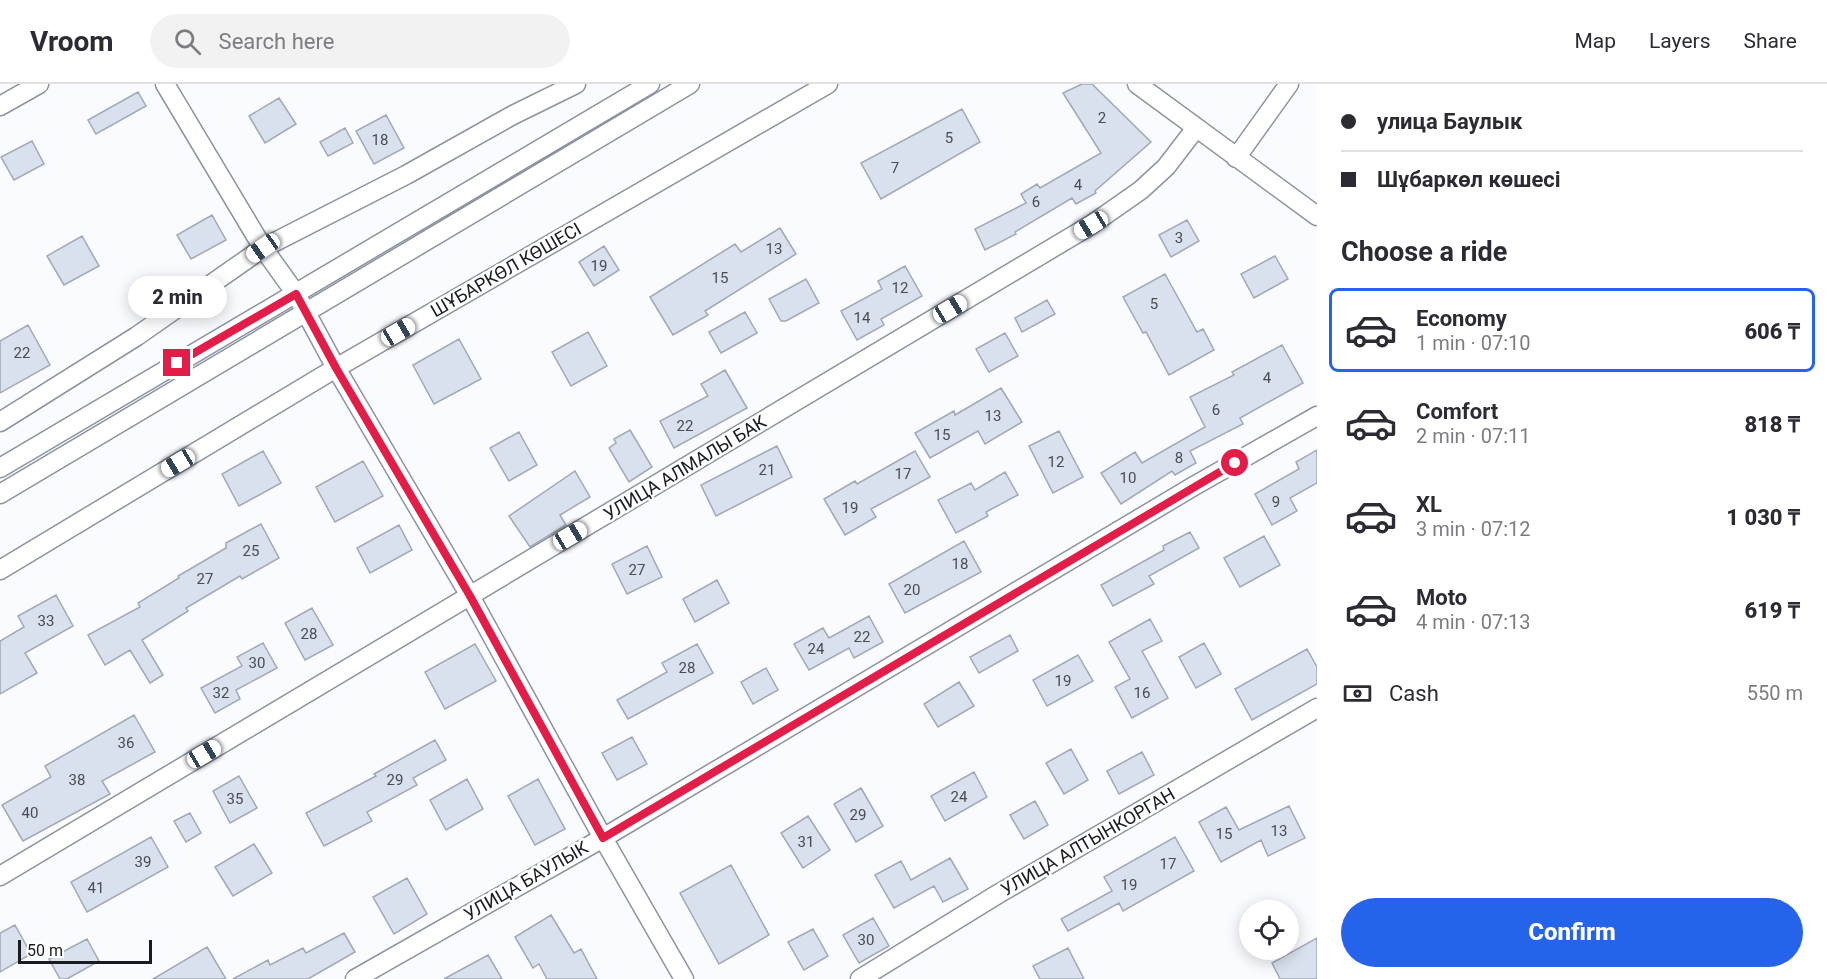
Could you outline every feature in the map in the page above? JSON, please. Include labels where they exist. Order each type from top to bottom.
[{"type":"street","points":[[0,106],[39,84]]},
{"type":"street","points":[[165,84],[263,248],[296,294],[336,368],[470,596],[603,838],[684,979]]},
{"type":"street","points":[[0,422],[137,336],[263,248],[576,84]]},
{"type":"street","points":[[0,468],[650,84]]},
{"type":"street","points":[[0,494],[690,84]]},
{"type":"street","name":"ШҰБАРКӨЛ КӨШЕСІ","points":[[0,570],[336,368],[828,84]]},
{"type":"street","points":[[1137,84],[1317,216]]},
{"type":"street","points":[[1236,158],[1289,84]]},
{"type":"street","name":"УЛИЦА АЛМАЛЫ БАК","points":[[0,876],[1091,225],[1141,190],[1166,167],[1196,128]]},
{"type":"street","name":"УЛИЦА БАУЛЫК","points":[[355,979],[603,838],[1174,498],[1317,416]]},
{"type":"street","name":"УЛИЦА АЛТЫНКОРГАН","points":[[860,979],[998,894],[1317,708]]},
{"type":"building","points":[[1082,84],[1092,84],[1151,142],[1095,191],[1096,193],[1076,204],[1072,198],[1015,232],[1016,234],[985,250],[975,229],[1026,203],[1021,194],[1037,184],[1040,188],[1101,153],[1063,93]]},
{"type":"building","points":[[138,92],[146,106],[96,134],[88,120]]},
{"type":"building","points":[[279,98],[296,124],[265,143],[249,116]]},
{"type":"building","points":[[962,109],[980,142],[881,199],[861,163]]},
{"type":"building","points":[[386,115],[404,148],[374,164],[356,131]]},
{"type":"building","points":[[345,128],[353,143],[328,156],[320,142]]},
{"type":"building","points":[[32,141],[44,164],[14,180],[1,157]]},
{"type":"building","points":[[212,215],[226,240],[191,259],[177,235]]},
{"type":"building","points":[[1187,220],[1199,241],[1171,257],[1159,235]]},
{"type":"building","points":[[780,228],[796,254],[705,311],[708,315],[673,335],[650,297],[735,244],[741,252]]},
{"type":"building","points":[[82,236],[99,266],[64,285],[47,256]]},
{"type":"building","points":[[604,246],[619,270],[594,286],[579,262]]},
{"type":"building","points":[[1275,256],[1288,279],[1254,298],[1241,274]]},
{"type":"building","points":[[905,266],[922,296],[881,319],[884,325],[857,340],[841,311],[882,289],[878,281]]},
{"type":"building","points":[[1165,274],[1197,332],[1203,329],[1214,350],[1169,375],[1146,332],[1143,333],[1123,297]]},
{"type":"building","points":[[806,279],[819,303],[786,321],[781,321],[769,299]]},
{"type":"building","points":[[1047,300],[1055,314],[1022,332],[1015,318]]},
{"type":"building","points":[[745,312],[757,333],[721,353],[709,332]]},
{"type":"building","points":[[28,325],[50,365],[0,393],[0,341]]},
{"type":"building","points":[[588,332],[607,366],[571,386],[552,352]]},
{"type":"building","points":[[1005,333],[1018,356],[989,372],[976,349]]},
{"type":"building","points":[[459,339],[481,379],[434,404],[413,365]]},
{"type":"building","points":[[1282,345],[1303,383],[1240,418],[1243,424],[1190,451],[1196,463],[1175,475],[1172,471],[1121,504],[1101,473],[1135,452],[1142,463],[1205,427],[1190,397],[1234,375],[1232,372]]},
{"type":"building","points":[[725,370],[747,408],[674,448],[660,421],[708,396],[701,384]]},
{"type":"building","points":[[1001,388],[1022,422],[985,444],[978,431],[930,458],[915,433],[954,411],[955,415]]},
{"type":"building","points":[[630,430],[652,467],[629,482],[609,448],[616,443],[614,439]]},
{"type":"building","points":[[1059,431],[1083,477],[1053,493],[1029,446]]},
{"type":"building","points":[[519,432],[537,465],[509,481],[490,448]]},
{"type":"building","points":[[777,446],[792,477],[716,516],[701,485]]},
{"type":"building","points":[[1317,450],[1317,483],[1290,498],[1297,511],[1272,525],[1255,494],[1299,469],[1296,462]]},
{"type":"building","points":[[263,451],[281,483],[239,506],[222,474]]},
{"type":"building","points":[[915,451],[930,477],[871,509],[876,517],[845,535],[824,499],[855,481],[857,484]]},
{"type":"building","points":[[363,461],[383,496],[335,522],[316,487]]},
{"type":"building","points":[[575,471],[590,497],[560,515],[566,525],[530,547],[509,516]]},
{"type":"building","points":[[1005,472],[1018,495],[986,512],[988,516],[956,533],[938,500],[971,483],[975,490]]},
{"type":"building","points":[[261,524],[279,558],[242,579],[240,576],[186,608],[188,611],[142,640],[163,675],[150,683],[130,650],[105,665],[88,635],[140,607],[138,603],[226,548],[226,543]]},
{"type":"building","points":[[399,525],[412,550],[370,573],[357,548]]},
{"type":"building","points":[[1190,532],[1199,548],[1149,576],[1154,584],[1113,606],[1101,585],[1164,550],[1163,546]]},
{"type":"building","points":[[1264,536],[1280,565],[1240,587],[1224,558]]},
{"type":"building","points":[[964,541],[981,572],[905,613],[889,584]]},
{"type":"building","points":[[647,546],[662,577],[627,594],[612,564]]},
{"type":"building","points":[[717,580],[729,603],[695,622],[683,599]]},
{"type":"building","points":[[56,595],[73,626],[25,653],[37,673],[0,694],[0,641],[24,627],[18,616]]},
{"type":"building","points":[[312,608],[333,645],[305,660],[285,623]]},
{"type":"building","points":[[869,616],[883,642],[854,658],[849,648],[809,670],[794,644],[823,628],[829,638]]},
{"type":"building","points":[[1150,619],[1162,641],[1142,651],[1168,698],[1132,718],[1115,687],[1130,679],[1109,642]]},
{"type":"building","points":[[1010,635],[1018,651],[979,673],[970,657]]},
{"type":"building","points":[[263,643],[277,668],[236,690],[240,699],[215,713],[201,688],[242,666],[237,657]]},
{"type":"building","points":[[1204,643],[1221,674],[1196,688],[1179,657]]},
{"type":"building","points":[[475,644],[496,681],[445,709],[425,672]]},
{"type":"building","points":[[697,644],[713,673],[628,719],[617,700],[667,672],[662,663]]},
{"type":"building","points":[[1307,649],[1317,667],[1317,684],[1252,720],[1235,689]]},
{"type":"building","points":[[1078,655],[1093,681],[1047,706],[1033,680]]},
{"type":"building","points":[[766,668],[778,690],[753,704],[741,682]]},
{"type":"building","points":[[959,682],[974,706],[938,727],[924,704]]},
{"type":"building","points":[[134,715],[155,752],[102,781],[110,794],[23,841],[2,805],[51,777],[45,766]]},
{"type":"building","points":[[632,737],[647,764],[617,780],[602,753]]},
{"type":"building","points":[[435,740],[446,760],[413,778],[417,785],[367,812],[372,821],[324,846],[306,813],[376,776],[374,774]]},
{"type":"building","points":[[1071,749],[1088,780],[1064,794],[1046,763]]},
{"type":"building","points":[[1142,752],[1154,775],[1119,794],[1107,771]]},
{"type":"building","points":[[974,772],[987,797],[945,821],[931,796]]},
{"type":"building","points":[[239,776],[257,808],[230,823],[213,791]]},
{"type":"building","points":[[467,779],[483,809],[446,830],[430,800]]},
{"type":"building","points":[[538,779],[565,829],[535,845],[508,796]]},
{"type":"building","points":[[861,788],[883,826],[856,842],[834,804]]},
{"type":"building","points":[[1035,801],[1048,825],[1024,839],[1010,815]]},
{"type":"building","points":[[1289,806],[1305,838],[1268,856],[1261,840],[1221,862],[1199,822],[1226,807],[1239,830]]},
{"type":"building","points":[[190,813],[201,833],[186,842],[174,821]]},
{"type":"building","points":[[808,816],[830,850],[803,868],[781,833]]},
{"type":"building","points":[[151,837],[168,867],[87,912],[71,882]]},
{"type":"building","points":[[1175,837],[1194,871],[1123,911],[1119,903],[1068,931],[1061,919],[1112,891],[1104,877]]},
{"type":"building","points":[[254,844],[272,873],[233,896],[215,867]]},
{"type":"building","points":[[950,858],[968,889],[943,902],[934,886],[894,908],[875,875],[901,861],[911,880]]},
{"type":"building","points":[[731,865],[769,935],[719,964],[680,893]]},
{"type":"building","points":[[407,878],[427,914],[394,934],[373,897]]},
{"type":"building","points":[[551,915],[574,953],[581,949],[597,979],[547,979],[539,964],[533,968],[515,937]]},
{"type":"building","points":[[873,918],[889,946],[859,963],[843,935]]},
{"type":"building","points":[[15,925],[31,954],[0,972],[0,933]]},
{"type":"building","points":[[813,929],[828,956],[804,970],[788,942]]},
{"type":"building","points":[[344,933],[355,952],[308,979],[233,979],[268,960],[270,965],[303,948],[306,953]]},
{"type":"building","points":[[1317,938],[1317,979],[1280,979],[1272,963],[1277,960],[1299,960],[1299,948]]},
{"type":"building","points":[[87,939],[99,961],[67,979],[60,979],[49,959]]},
{"type":"building","points":[[207,947],[226,979],[153,979]]},
{"type":"building","points":[[1068,948],[1084,979],[1040,979],[1033,966]]},
{"type":"building","points":[[488,955],[502,979],[444,979]]},
{"type":"route","points":[[177,363],[296,294],[336,368],[470,596],[603,838],[1235,463]]}]
